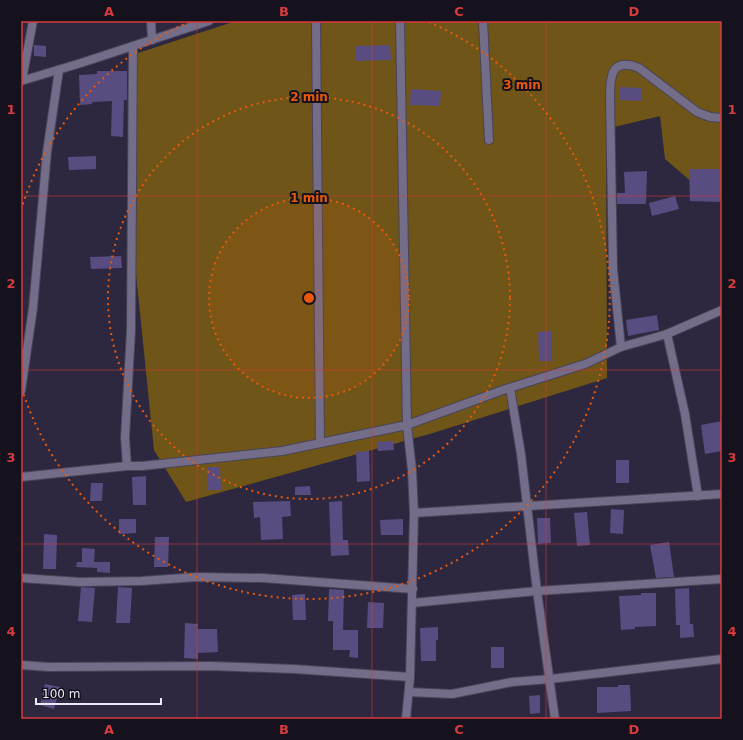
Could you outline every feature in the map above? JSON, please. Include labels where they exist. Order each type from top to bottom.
[{"type":"street","points":[[33,21],[22,80],[59,70],[209,21]]},
{"type":"street","points":[[151,21],[152,40]]},
{"type":"street","points":[[316,21],[320,443]]},
{"type":"street","points":[[400,21],[407,425],[412,470],[414,513],[410,677],[406,719]]},
{"type":"street","points":[[483,21],[489,140]]},
{"type":"street","points":[[127,466],[125,438],[132,330],[133,46]]},
{"type":"street","points":[[621,347],[613,269],[610,98],[610,79],[613,72],[620,66],[629,64],[639,68],[697,112],[710,117],[722,118]]},
{"type":"street","points":[[21,391],[33,308],[47,152],[59,70]]},
{"type":"street","points":[[21,477],[127,466],[142,466],[282,450],[407,425],[510,388],[585,364],[621,347],[667,334],[722,310]]},
{"type":"street","points":[[667,334],[685,414],[698,496]]},
{"type":"street","points":[[510,388],[521,454],[537,590],[555,719]]},
{"type":"street","points":[[414,513],[722,494]]},
{"type":"street","points":[[21,578],[80,582],[141,581],[197,576],[263,578],[413,589]]},
{"type":"street","points":[[412,603],[537,590],[722,579]]},
{"type":"street","points":[[409,692],[452,694],[512,682],[722,659]]},
{"type":"street","points":[[21,665],[49,667],[211,666],[410,677]]},
{"type":"shaded area","points":[[236,21],[722,21],[722,198],[714,201],[665,159],[660,116],[606,129],[607,378],[433,433],[186,502],[154,450],[131,225],[129,56]]},
{"type":"building","points":[[34,45],[46,46],[46,57],[34,56]]},
{"type":"building","points":[[390,45],[391,60],[356,61],[356,46]]},
{"type":"building","points":[[97,71],[127,71],[127,100],[124,100],[123,137],[111,136],[112,101],[92,102],[92,104],[80,105],[79,75],[97,74]]},
{"type":"building","points":[[619,87],[642,88],[642,101],[619,100]]},
{"type":"building","points":[[411,89],[441,91],[440,106],[410,105]]},
{"type":"building","points":[[96,156],[96,169],[69,170],[68,157]]},
{"type":"building","points":[[689,169],[720,169],[720,202],[690,201]]},
{"type":"building","points":[[647,171],[646,204],[617,204],[617,193],[625,193],[624,172]]},
{"type":"building","points":[[675,196],[679,209],[652,216],[649,203]]},
{"type":"building","points":[[121,256],[122,268],[91,269],[90,257]]},
{"type":"building","points":[[657,315],[659,330],[628,336],[626,320]]},
{"type":"building","points":[[551,331],[552,361],[539,361],[538,332]]},
{"type":"building","points":[[722,421],[722,451],[705,454],[701,425]]},
{"type":"building","points":[[393,441],[394,450],[378,451],[377,442]]},
{"type":"building","points":[[369,451],[370,481],[357,482],[356,452]]},
{"type":"building","points":[[616,460],[629,460],[629,483],[616,483]]},
{"type":"building","points":[[207,467],[220,467],[221,490],[207,490]]},
{"type":"building","points":[[146,476],[146,505],[133,505],[132,477]]},
{"type":"building","points":[[91,483],[103,483],[102,501],[90,501]]},
{"type":"building","points":[[310,486],[311,495],[295,495],[295,487]]},
{"type":"building","points":[[290,501],[291,516],[282,517],[283,539],[261,540],[260,517],[254,518],[253,502]]},
{"type":"building","points":[[342,501],[343,540],[348,540],[349,555],[331,556],[329,502]]},
{"type":"building","points":[[611,509],[624,510],[623,534],[610,533]]},
{"type":"building","points":[[587,512],[590,545],[577,546],[574,513]]},
{"type":"building","points":[[537,518],[550,518],[551,543],[538,544]]},
{"type":"building","points":[[119,519],[136,519],[136,533],[119,534]]},
{"type":"building","points":[[403,519],[403,535],[381,535],[380,520]]},
{"type":"building","points":[[44,534],[57,535],[56,569],[43,569]]},
{"type":"building","points":[[155,537],[169,537],[168,567],[154,567]]},
{"type":"building","points":[[669,542],[674,577],[656,578],[650,545]]},
{"type":"building","points":[[82,548],[95,549],[94,562],[110,562],[110,573],[97,572],[97,568],[76,567],[77,562],[82,562]]},
{"type":"building","points":[[81,587],[95,588],[92,622],[78,621]]},
{"type":"building","points":[[118,587],[132,588],[130,623],[116,623]]},
{"type":"building","points":[[689,588],[690,624],[693,624],[694,637],[680,638],[680,625],[676,625],[675,589]]},
{"type":"building","points":[[329,589],[344,590],[343,630],[358,630],[358,658],[349,657],[350,650],[333,650],[333,621],[328,621]]},
{"type":"building","points":[[641,593],[656,593],[656,626],[635,627],[635,629],[621,630],[619,596],[641,595]]},
{"type":"building","points":[[305,594],[306,620],[293,620],[292,595]]},
{"type":"building","points":[[368,602],[384,603],[383,628],[367,628]]},
{"type":"building","points":[[185,623],[198,624],[198,629],[217,629],[218,652],[198,653],[198,659],[184,658]]},
{"type":"building","points":[[438,627],[438,640],[436,640],[436,661],[421,661],[420,628]]},
{"type":"building","points":[[491,647],[504,647],[504,668],[491,668]]},
{"type":"building","points":[[45,684],[60,687],[54,709],[40,705]]},
{"type":"building","points":[[618,685],[630,685],[631,711],[597,713],[597,687],[618,687]]},
{"type":"building","points":[[540,695],[540,713],[530,714],[529,696]]}]
